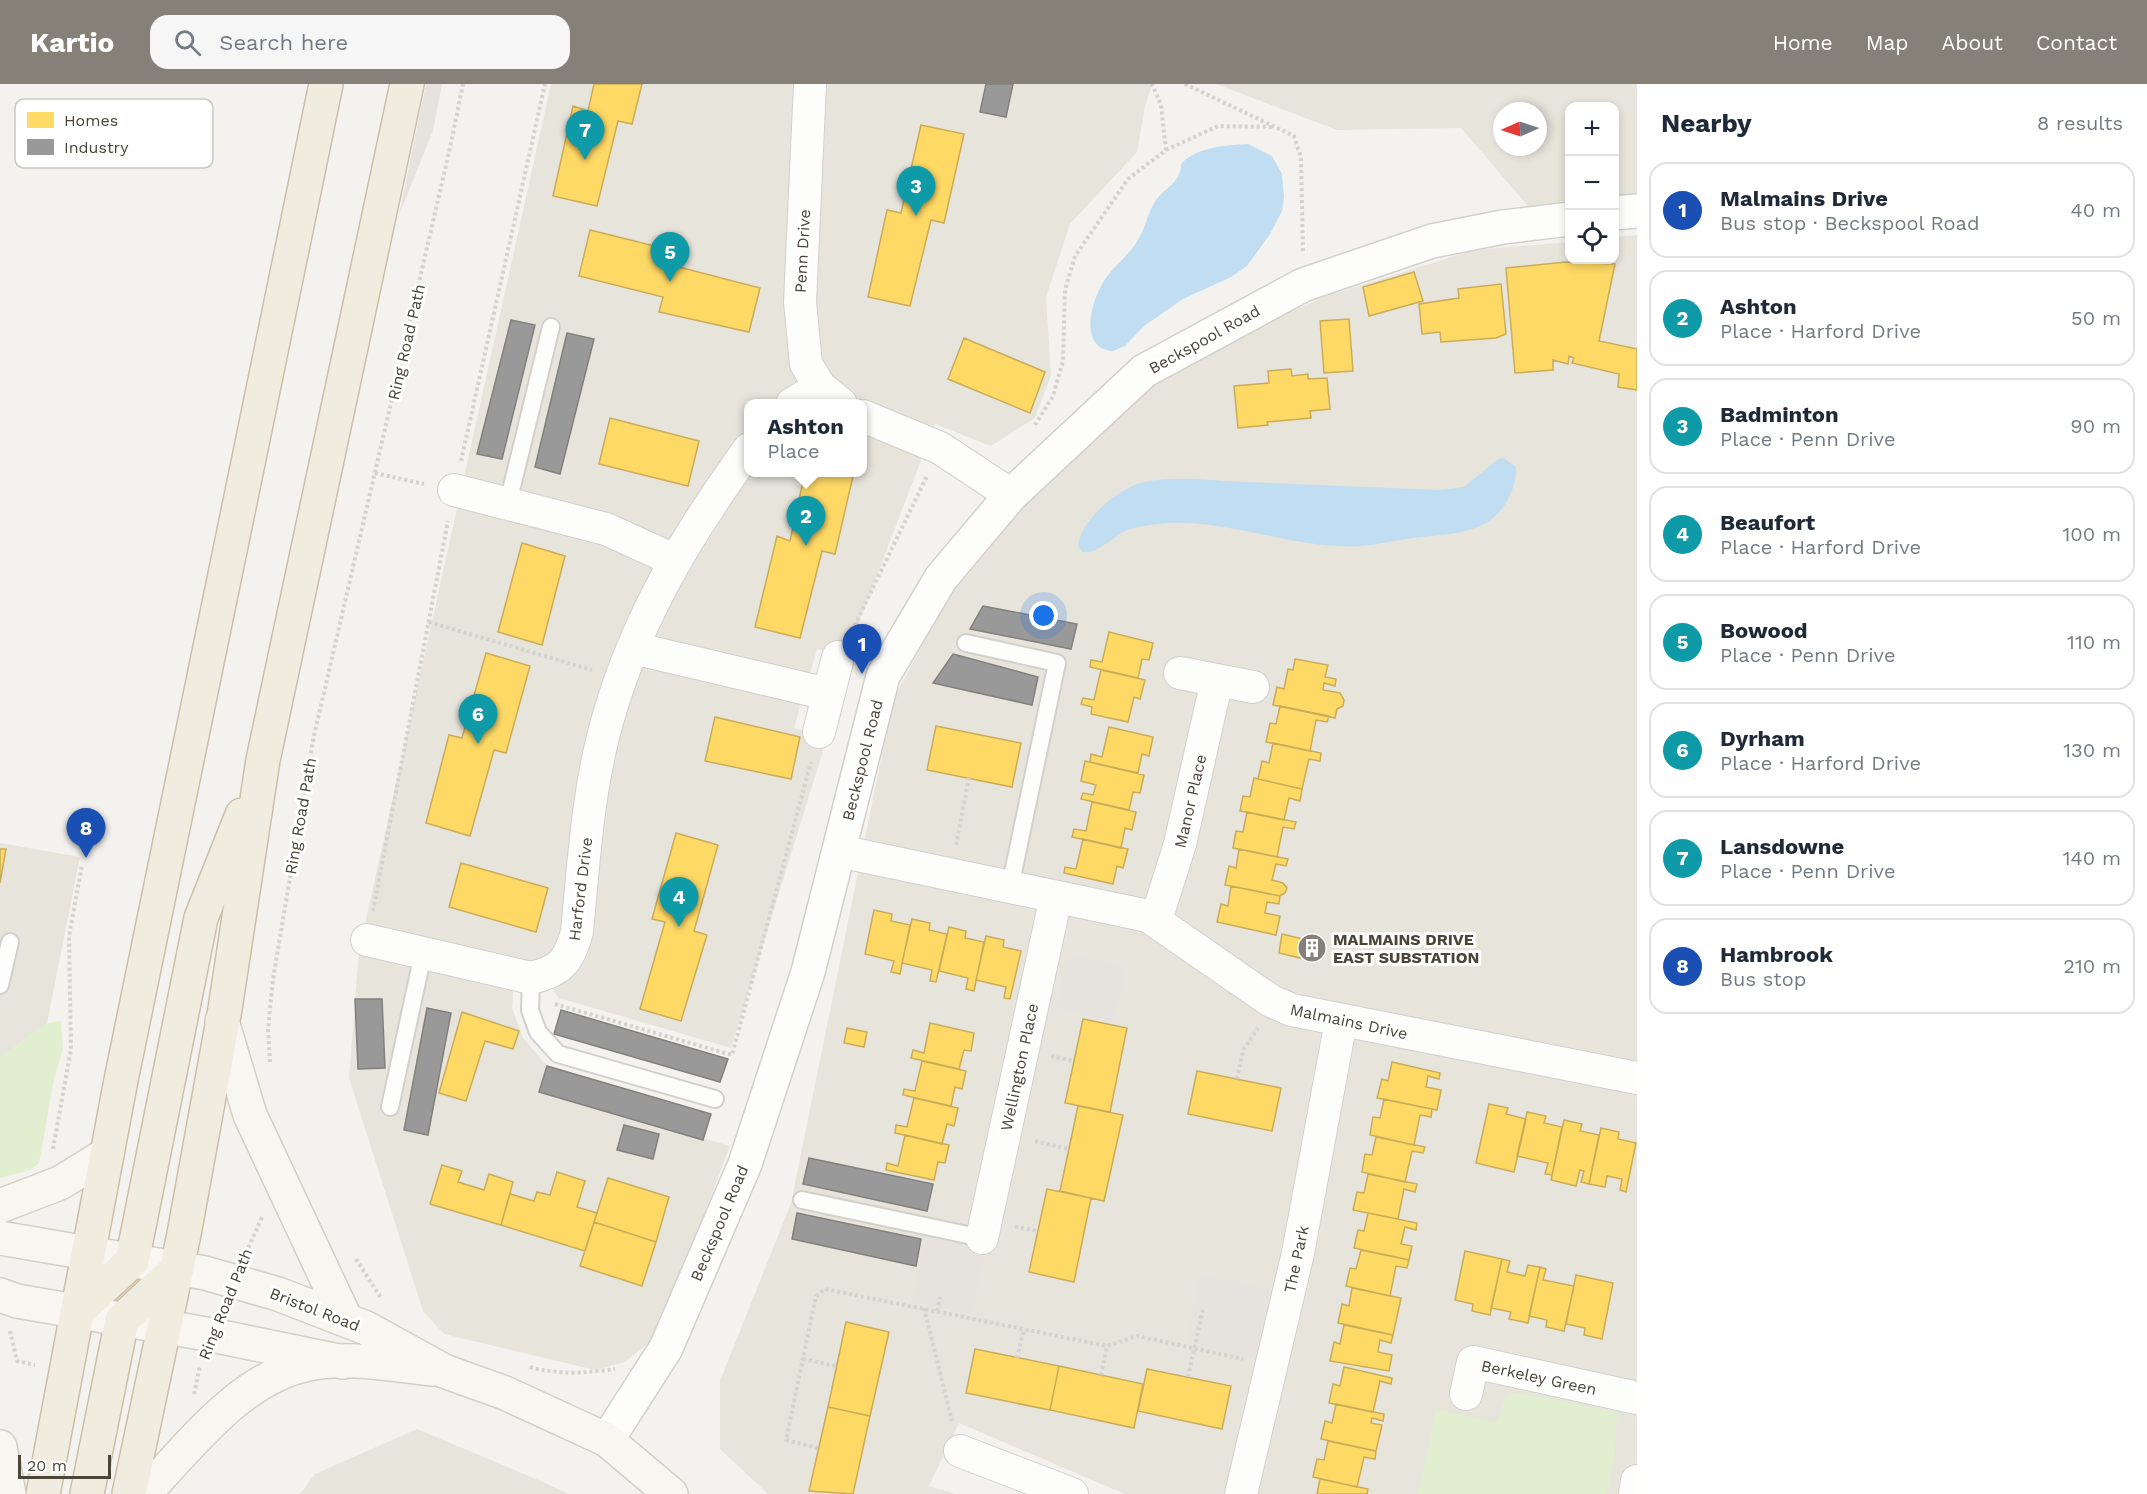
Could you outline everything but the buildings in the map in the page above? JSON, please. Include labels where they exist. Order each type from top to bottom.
[{"type":"highway","points":[[43,1494],[107,1154],[228,549],[326,84]]},
{"type":"highway","points":[[129,1494],[177,1269],[222,1020],[263,760],[407,84]]},
{"type":"highway","points":[[77,1312],[132,1261],[201,918],[263,760]]},
{"type":"highway","points":[[87,1494],[122,1320],[177,1269]]},
{"type":"main road","points":[[222,1020],[250,1115],[346,1320]]},
{"type":"main road","points":[[0,1206],[75,1176],[107,1154]]},
{"type":"main road","name":"Bristol Road","points":[[0,1238],[235,1280],[346,1320],[390,1340],[444,1371],[505,1393],[607,1440],[671,1494]]},
{"type":"main road","points":[[0,1295],[17,1301],[212,1335],[343,1362]]},
{"type":"main road","points":[[144,1494],[204,1432],[265,1381],[308,1364],[343,1362]]},
{"type":"main road","name":"Bristol Road","points":[[343,1362],[444,1371]]},
{"type":"main road","points":[[0,1447],[9,1494]]},
{"type":"street","name":"Penn Drive","points":[[810,84],[800,302],[806,364],[831,395]]},
{"type":"street","points":[[1619,213],[1637,211]]},
{"type":"street","name":"Beckspool Road","points":[[607,1440],[666,1348],[745,1164],[808,972],[883,676],[941,578],[1011,495],[1144,371],[1303,285],[1432,241],[1503,227],[1565,219]]},
{"type":"street","points":[[814,399],[831,395]]},
{"type":"street","points":[[867,418],[940,448],[1011,495]]},
{"type":"street","name":"Harford Drive","points":[[531,988],[552,973],[571,954],[577,932],[593,787],[609,715],[633,648],[674,561],[744,456]]},
{"type":"street","points":[[454,490],[606,529],[674,561]]},
{"type":"street","points":[[633,648],[828,694]]},
{"type":"street","points":[[819,732],[838,657]]},
{"type":"street","points":[[1180,673],[1253,687]]},
{"type":"street","name":"Manor Place","points":[[1155,920],[1180,844],[1216,680]]},
{"type":"street","name":"Malmains Drive","points":[[839,851],[1140,913],[1155,920],[1275,1003],[1293,1010],[1637,1078]]},
{"type":"street","name":"Wellington Place","points":[[982,1238],[1056,897]]},
{"type":"street","points":[[367,940],[423,954],[531,988]]},
{"type":"street","name":"The Park","points":[[1241,1494],[1273,1365],[1327,1105],[1341,1021]]},
{"type":"street","name":"Berkeley Green","points":[[1466,1394],[1473,1362],[1637,1398]]},
{"type":"street","points":[[960,1451],[1058,1491]]},
{"type":"street","points":[[1635,1494],[1637,1481]]},
{"type":"lane","points":[[508,503],[551,327]]},
{"type":"lane","points":[[966,643],[1057,663],[1010,887]]},
{"type":"lane","points":[[0,985],[10,942]]},
{"type":"lane","points":[[390,1107],[423,954]]},
{"type":"lane","points":[[531,988],[530,1010],[538,1032],[558,1054],[715,1099]]},
{"type":"lane","points":[[802,1200],[982,1238]]},
{"type":"path","name":"Ring Road Path","points":[[270,1074],[268,1029],[273,979],[313,740],[463,84]]},
{"type":"path","points":[[1152,84],[1161,105],[1166,150]]},
{"type":"path","points":[[1185,84],[1294,136],[1301,158],[1303,285]]},
{"type":"path","points":[[1032,431],[1053,396],[1063,361],[1065,290],[1075,256],[1128,179],[1166,150],[1218,126],[1275,127]]},
{"type":"path","points":[[838,657],[940,448]]},
{"type":"path","points":[[375,473],[454,490]]},
{"type":"path","points":[[429,622],[622,679]]},
{"type":"path","points":[[531,988],[732,1055],[819,732]]},
{"type":"path","points":[[950,874],[969,778]]},
{"type":"path","points":[[53,1152],[70,1049],[69,936],[81,865]]},
{"type":"path","points":[[1238,1079],[1243,1050],[1275,1003]]},
{"type":"path","name":"Ring Road Path","points":[[235,1280],[260,1218],[290,1201]]},
{"type":"path","points":[[818,1448],[786,1440],[816,1296],[820,1290],[832,1289],[1107,1346],[1137,1336],[1273,1365]]},
{"type":"path","points":[[937,1311],[940,1297]]},
{"type":"path","points":[[924,1308],[960,1451]]},
{"type":"path","points":[[1188,1377],[1203,1309]]},
{"type":"path","points":[[1017,1358],[1024,1329]]},
{"type":"path","name":"Ring Road Path","points":[[204,1432],[194,1395],[198,1369],[212,1335]]},
{"type":"path","points":[[1101,1375],[1107,1346]]},
{"type":"path","points":[[803,1359],[837,1366]]},
{"type":"path","points":[[519,1363],[541,1370],[594,1372],[623,1368]]},
{"type":"shaded area","points":[[426,84],[442,84],[433,131],[399,215]]},
{"type":"shaded area","points":[[551,84],[1152,84],[1145,106],[1137,152],[1070,224],[1046,297],[1051,375],[1035,418],[991,446],[935,424],[846,656],[817,649],[794,728],[827,738],[731,1048],[559,998],[533,964],[515,967],[512,1008],[523,1038],[547,1066],[539,1092],[730,1146],[686,1263],[651,1341],[625,1362],[595,1370],[444,1334],[423,1311],[349,1078],[359,951]]},
{"type":"shaded area","points":[[1216,84],[1637,84],[1637,194],[1619,196],[1619,102],[1565,102],[1565,201],[1528,206],[1461,128],[1337,130]]},
{"type":"shaded area","points":[[1637,235],[1637,1494],[1125,1494],[959,1423],[929,1486],[955,1494],[768,1494],[720,1449],[720,1381],[791,1203],[893,700],[943,607],[1013,498],[1141,391],[1208,349],[1324,297],[1474,250],[1565,242],[1565,264],[1619,264],[1619,237]]},
{"type":"shaded area","points":[[0,843],[80,857],[47,1023],[0,1058]]},
{"type":"shaded area","points":[[1067,954],[1126,966],[1115,1021],[1056,1009]]},
{"type":"shaded area","points":[[926,1232],[987,1244],[972,1314],[912,1302]]},
{"type":"shaded area","points":[[1200,1274],[1271,1289],[1257,1359],[1186,1344]]},
{"type":"shaded area","points":[[417,1429],[569,1494],[300,1494],[315,1474]]},
{"type":"green space","points":[[61,1021],[63,1049],[54,1079],[39,1163],[30,1170],[0,1178],[0,1058],[47,1023]]},
{"type":"green space","points":[[1519,1393],[1617,1412],[1615,1454],[1607,1494],[1418,1494],[1436,1409],[1497,1423],[1505,1396]]},
{"type":"water","points":[[1248,144],[1272,156],[1282,174],[1284,197],[1282,211],[1270,234],[1247,266],[1231,277],[1183,299],[1144,326],[1125,346],[1113,351],[1102,348],[1095,342],[1090,323],[1099,290],[1108,275],[1136,244],[1153,205],[1176,180],[1181,164],[1187,158],[1203,150]]},
{"type":"water","points":[[1504,458],[1516,467],[1514,484],[1507,501],[1488,522],[1462,532],[1372,545],[1347,546],[1295,541],[1209,525],[1166,523],[1130,529],[1088,552],[1082,552],[1078,546],[1080,536],[1086,526],[1103,506],[1124,490],[1144,482],[1196,479],[1440,490],[1464,487],[1498,459]]},
{"type":"place","name":"Lansdowne","points":[[585,160]]},
{"type":"place","name":"Badminton","points":[[916,216]]},
{"type":"place","name":"Bowood","points":[[670,282]]},
{"type":"place","name":"Ashton","points":[[806,546]]},
{"type":"place","name":"Malmains Drive","points":[[862,674]]},
{"type":"place","name":"Dyrham","points":[[478,744]]},
{"type":"place","name":"Hambrook","points":[[86,858]]},
{"type":"place","name":"Beaufort","points":[[679,927]]},
{"type":"place","name":"MALMAINS DRIVE EAST SUBSTATION","points":[[1312,948]]}]
